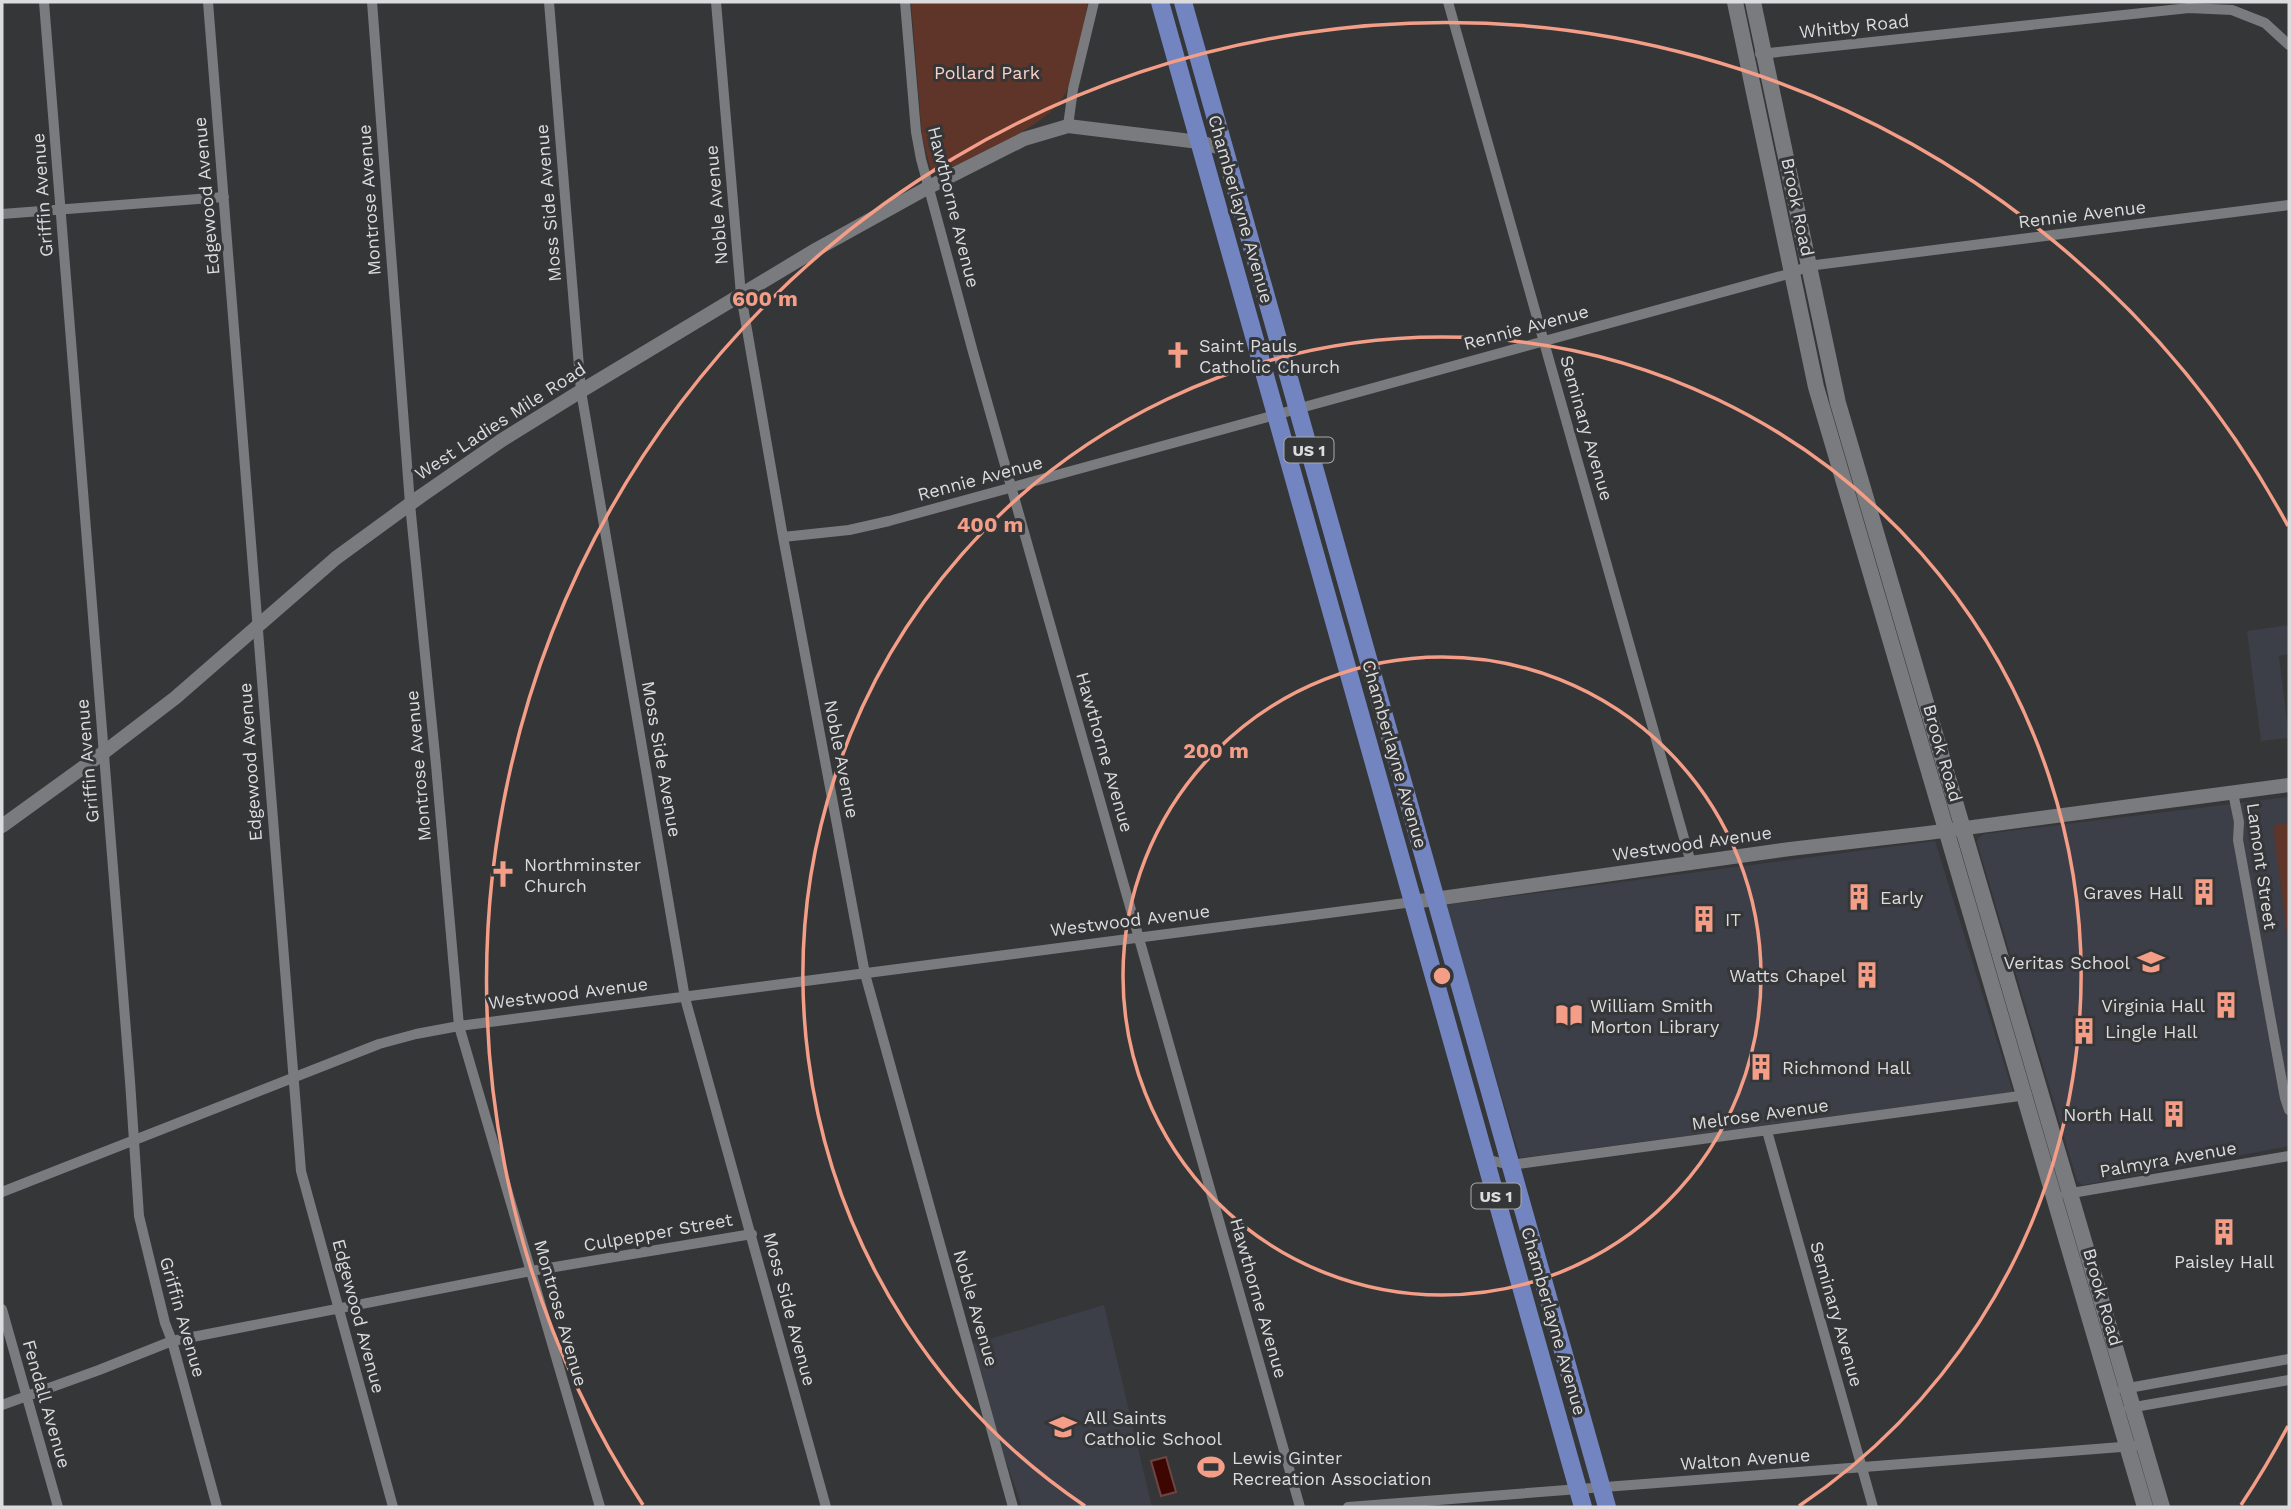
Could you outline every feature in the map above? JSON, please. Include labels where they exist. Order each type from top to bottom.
[{"type":"main road","name":"Chamberlayne Avenue","points":[[1160,2],[1583,1507]]},
{"type":"main road","name":"Chamberlayne Avenue","points":[[1183,2],[1606,1507]]},
{"type":"main road","name":"Brook Road","points":[[1735,2],[1821,406],[2053,1196],[2119,1390],[2133,1408],[2162,1507]]},
{"type":"main road","name":"Brook Road","points":[[1754,2],[1839,403],[2070,1193],[2119,1390],[2116,1410],[2144,1507]]},
{"type":"street","name":"Griffin Avenue","points":[[44,2],[139,1216],[162,1311],[217,1507]]},
{"type":"street","name":"Edgewood Avenue","points":[[208,2],[301,1171],[393,1507]]},
{"type":"street","name":"Montrose Avenue","points":[[372,2],[410,503],[459,1026],[600,1507]]},
{"type":"street","name":"Moss Side Avenue","points":[[549,2],[581,390],[685,998],[826,1507]]},
{"type":"street","name":"Noble Avenue","points":[[716,2],[741,295],[864,974],[1013,1507]]},
{"type":"street","name":"Hawthorne Avenue","points":[[905,2],[916,132],[929,187],[973,352],[1300,1507]]},
{"type":"street","points":[[1068,126],[1073,89],[1094,2]]},
{"type":"street","name":"Seminary Avenue","points":[[1448,2],[1691,863]]},
{"type":"street","name":"Whitby Road","points":[[1747,56],[2189,5],[2232,10],[2265,23],[2289,45]]},
{"type":"street","name":"West Ladies Mile Road","points":[[2,825],[184,691],[336,558],[410,503],[581,390],[817,249],[929,187],[1024,139],[1068,126],[1199,142],[1225,149]]},
{"type":"street","points":[[2,214],[224,197]]},
{"type":"street","name":"Rennie Avenue","points":[[783,537],[818,535],[869,526],[1276,416],[1792,273],[1808,266],[2289,205]]},
{"type":"street","name":"Westwood Avenue","points":[[2,1192],[379,1044],[459,1026],[2289,785]]},
{"type":"street","name":"Lamont Street","points":[[2233,793],[2251,918],[2289,1110]]},
{"type":"street","name":"Melrose Avenue","points":[[1485,1159],[1510,1165],[2040,1093]]},
{"type":"street","name":"Seminary Avenue","points":[[1767,1130],[1873,1507]]},
{"type":"street","name":"Palmyra Avenue","points":[[2053,1196],[2289,1156]]},
{"type":"street","name":"Culpepper Street","points":[[2,1405],[172,1341],[531,1271],[752,1234]]},
{"type":"street","name":"Fendall Avenue","points":[[2,1309],[58,1507]]},
{"type":"street","points":[[2119,1390],[2289,1359]]},
{"type":"street","points":[[2116,1410],[2289,1380]]},
{"type":"street","name":"Walton Avenue","points":[[1348,1507],[2144,1445]]},
{"type":"shaded area","points":[[2289,625],[2289,654],[2279,656],[2289,738],[2261,741],[2247,631]]},
{"type":"shaded area","name":"Veritas School","points":[[2289,797],[2289,1146],[2083,1185],[2077,1181],[1978,838],[1984,834]]},
{"type":"shaded area","points":[[1935,841],[2013,1092],[1520,1158],[1445,905]]},
{"type":"shaded area","name":"All Saints Catholic School","points":[[1104,1305],[1152,1507],[1022,1507],[966,1346]]},
{"type":"shaded area","points":[[1166,1457],[1176,1492],[1161,1496],[1151,1461]]},
{"type":"green space","name":"Pollard Park","points":[[911,2],[1088,2],[1076,63],[1064,96],[1028,129],[940,173],[931,171],[922,136]]},
{"type":"green space","points":[[2289,823],[2289,950],[2273,825]]},
{"type":"place","name":"Saint Pauls Catholic Church","points":[[1178,355]]},
{"type":"place","name":"Northminster Church","points":[[503,874]]},
{"type":"place","name":"Graves Hall","points":[[2204,892]]},
{"type":"place","name":"Early","points":[[1859,897]]},
{"type":"place","name":"IT","points":[[1704,919]]},
{"type":"place","name":"Veritas School","points":[[2151,962]]},
{"type":"place","name":"Watts Chapel","points":[[1867,975]]},
{"type":"place","name":"Virginia Hall","points":[[2226,1005]]},
{"type":"place","name":"William Smith Morton Library","points":[[1569,1015]]},
{"type":"place","name":"Lingle Hall","points":[[2084,1031]]},
{"type":"place","name":"Richmond Hall","points":[[1761,1067]]},
{"type":"place","name":"North Hall","points":[[2174,1114]]},
{"type":"place","name":"Paisley Hall","points":[[2224,1232]]},
{"type":"place","name":"All Saints Catholic School","points":[[1063,1427]]},
{"type":"place","name":"Lewis Ginter Recreation Association","points":[[1211,1467]]}]
